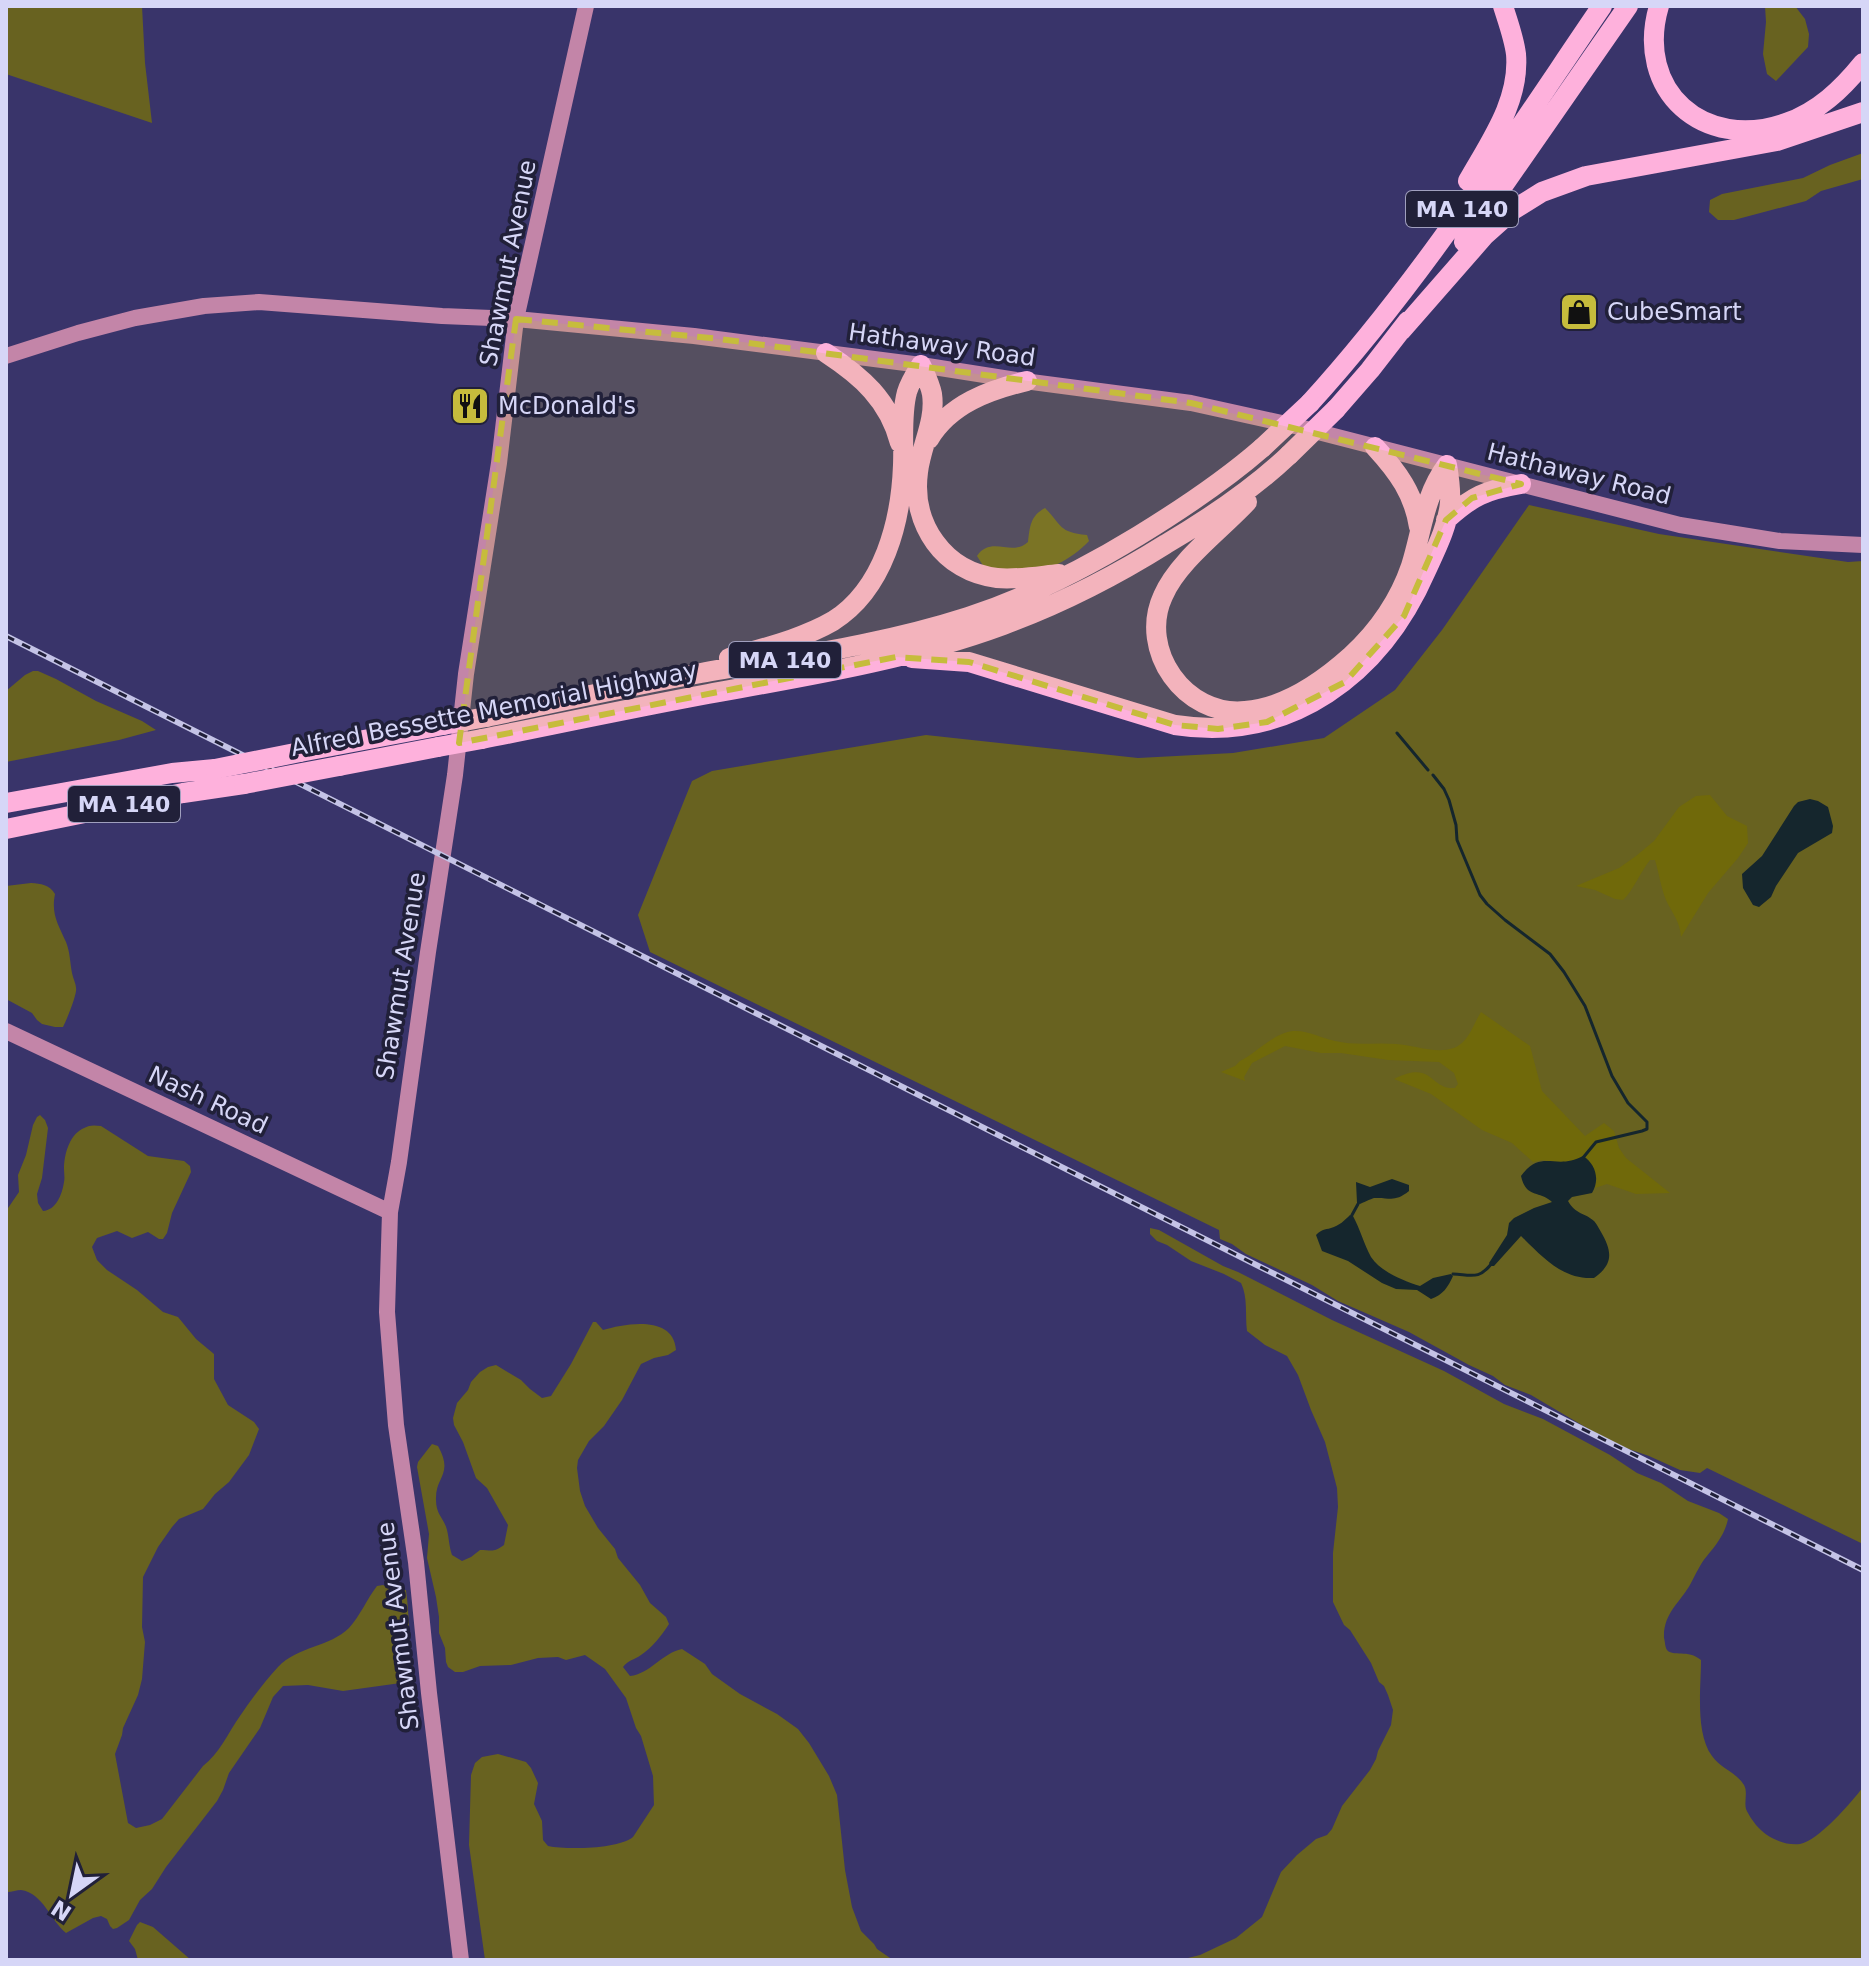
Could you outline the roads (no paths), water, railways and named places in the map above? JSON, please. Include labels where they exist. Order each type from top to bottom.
[{"type":"highway","points":[[1394,305],[1468,182],[1496,132],[1511,97],[1516,75],[1516,53],[1503,6]]},
{"type":"highway","name":"Alfred Bessette Memorial Highway","points":[[6,803],[172,773],[215,769],[636,685],[815,654],[922,630],[992,608],[1075,572],[1201,497],[1230,476],[1310,403],[1394,305],[1602,6]]},
{"type":"highway","name":"Alfred Bessette Memorial Highway","points":[[6,829],[168,795],[244,784],[835,671],[896,657],[1001,626],[1085,590],[1190,530],[1237,498],[1285,459],[1336,409],[1401,331],[1628,6]]},
{"type":"highway","points":[[1659,6],[1653,35],[1656,65],[1661,79],[1687,111],[1700,120],[1728,130],[1757,130],[1800,117],[1836,93],[1863,63]]},
{"type":"highway","points":[[1401,331],[1485,235],[1513,210],[1542,192],[1586,176],[1777,141],[1863,112]]},
{"type":"highway","points":[[826,353],[856,374],[878,398],[894,425],[903,467]]},
{"type":"highway","points":[[921,365],[932,402],[917,476],[918,503],[931,539],[946,555],[972,572],[994,578],[1075,572]]},
{"type":"highway","points":[[636,685],[824,626],[842,614],[864,591],[888,547],[899,508],[906,398],[911,381],[921,365]]},
{"type":"highway","points":[[923,450],[935,430],[962,406],[988,392],[1027,381]]},
{"type":"highway","points":[[1375,447],[1406,485],[1416,509],[1420,531]]},
{"type":"highway","points":[[1285,459],[1236,514],[1184,564],[1161,598],[1156,627],[1163,662],[1184,690],[1206,704],[1233,712],[1282,701],[1320,682],[1362,646],[1383,620],[1405,582],[1431,491],[1447,465]]},
{"type":"highway","points":[[896,657],[969,662],[1175,725],[1234,728],[1293,713],[1345,682],[1381,646],[1411,604],[1446,520],[1450,499],[1447,465]]},
{"type":"highway","points":[[1446,520],[1472,498],[1521,484]]},
{"type":"main road","name":"Shawmut Avenue","points":[[461,1960],[416,1562],[396,1425],[387,1312],[390,1212],[455,775],[466,674],[499,463],[516,319],[586,6]]},
{"type":"main road","name":"Hathaway Road","points":[[6,356],[114,323],[232,303],[276,303],[516,319],[694,336],[1191,403],[1661,521],[1780,541],[1863,545]]},
{"type":"main road","name":"Nash Road","points":[[6,1031],[390,1212]]},
{"type":"water","points":[[1810,799],[1828,807],[1832,833],[1798,853],[1771,897],[1759,907],[1753,905],[1743,888],[1742,874],[1762,856],[1794,806]]},
{"type":"water","points":[[1583,1156],[1594,1168],[1594,1188],[1592,1193],[1572,1197],[1568,1201],[1574,1209],[1594,1221],[1605,1239],[1609,1257],[1605,1268],[1594,1278],[1572,1275],[1553,1265],[1521,1236],[1491,1266],[1489,1263],[1507,1235],[1509,1223],[1534,1208],[1552,1202],[1526,1188],[1521,1176],[1535,1163],[1565,1162]]},
{"type":"water","points":[[1392,1179],[1409,1185],[1409,1191],[1396,1198],[1374,1198],[1357,1203],[1356,1182],[1370,1187]]},
{"type":"water","points":[[1350,1215],[1371,1257],[1381,1267],[1400,1279],[1420,1286],[1433,1278],[1451,1274],[1453,1276],[1447,1287],[1431,1299],[1417,1290],[1396,1289],[1348,1261],[1322,1251],[1316,1235]]},
{"type":"waterway","points":[[1397,733],[1428,770]]},
{"type":"waterway","points":[[1433,775],[1449,800],[1457,840],[1480,895],[1505,920],[1550,954],[1564,972],[1585,1006],[1612,1076],[1628,1103],[1647,1122],[1647,1129],[1642,1131],[1596,1142],[1582,1159]]},
{"type":"waterway","points":[[1352,1215],[1358,1204]]},
{"type":"waterway","points":[[1453,1274],[1479,1274],[1492,1263]]},
{"type":"railway","points":[[6,636],[1863,1570]]},
{"type":"place","name":"CubeSmart","points":[[1579,312]]},
{"type":"place","name":"McDonald's","points":[[470,406]]}]
